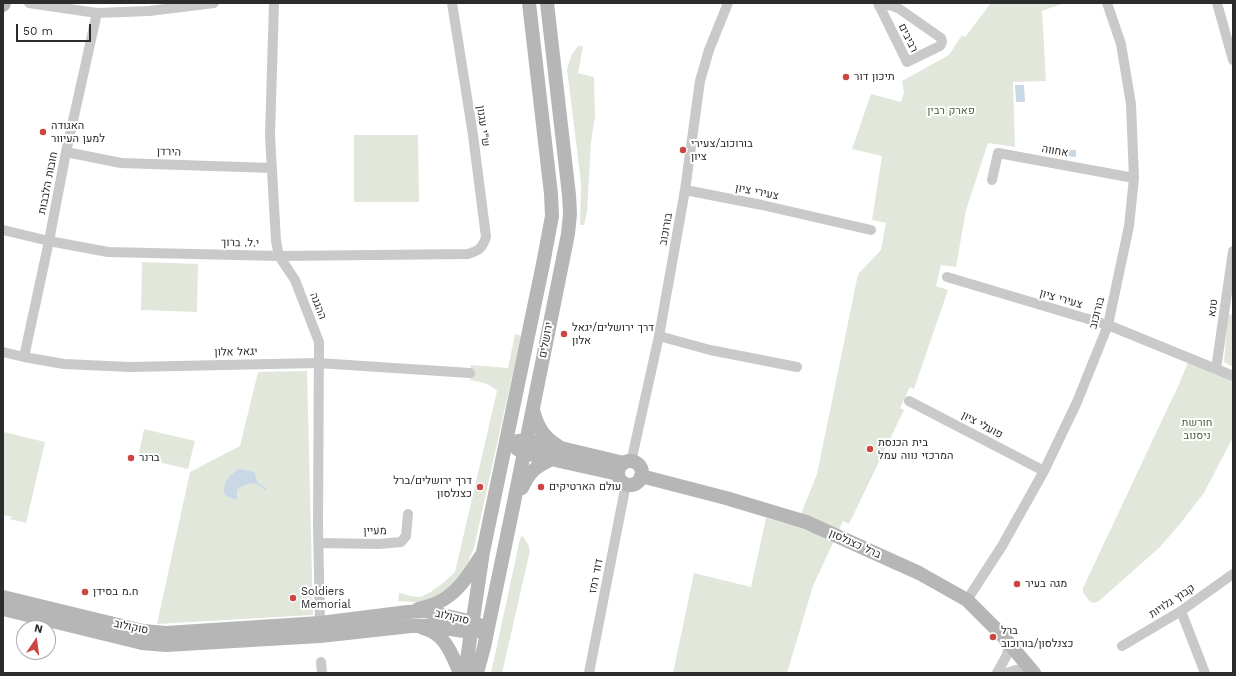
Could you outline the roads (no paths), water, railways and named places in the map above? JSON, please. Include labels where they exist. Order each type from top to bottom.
[{"type":"street","points":[[29,3],[97,13],[149,11],[214,3]]},
{"type":"street","name":"ההגנה","points":[[274,3],[270,136],[276,241],[279,256],[294,280],[304,301],[319,342],[320,623]]},
{"type":"street","name":"ש\"י עגנון","points":[[452,3],[473,135],[486,237],[483,245],[478,251]]},
{"type":"street","name":"ירושלים","points":[[465,673],[483,552],[549,237],[552,216],[551,194],[529,3]]},
{"type":"street","name":"ירושלים","points":[[477,673],[526,447],[568,234],[570,214],[569,195],[547,3]]},
{"type":"street","name":"בורוכוב","points":[[625,471],[659,336],[684,190],[700,81],[709,50],[728,3]]},
{"type":"street","name":"בורוכוב","points":[[967,600],[1002,546],[1044,472],[1077,402],[1108,325],[1129,226],[1134,178],[1131,104],[1121,44],[1107,3]]},
{"type":"street","points":[[1217,3],[1230,36],[1233,60]]},
{"type":"street","name":"רביבים","points":[[879,4],[890,5],[898,8],[941,38],[942,42],[940,46],[907,62],[879,4]]},
{"type":"street","name":"חובות הלבבות","points":[[24,358],[66,152],[97,13]]},
{"type":"street","name":"הירדן","points":[[66,152],[120,163],[272,168]]},
{"type":"street","name":"אחווה","points":[[992,180],[998,153],[1134,178]]},
{"type":"street","name":"צעירי ציון","points":[[684,190],[762,205],[871,230]]},
{"type":"street","name":"י.ל. ברוך","points":[[3,230],[49,241],[108,252],[279,256],[468,254],[478,251]]},
{"type":"street","name":"טנא","points":[[1216,369],[1233,252]]},
{"type":"street","name":"צעירי ציון","points":[[946,277],[1108,325],[1233,376]]},
{"type":"street","points":[[659,336],[710,350],[797,367]]},
{"type":"street","name":"יגאל אלון","points":[[3,352],[24,358],[64,364],[130,367],[318,363],[470,373]]},
{"type":"street","name":"פועלי ציון","points":[[909,400],[1044,472]]},
{"type":"street","points":[[533,409],[535,420],[541,432],[552,443],[565,450],[625,471]]},
{"type":"street","points":[[506,442],[526,447],[565,450]]},
{"type":"street","points":[[526,447],[552,459],[625,471]]},
{"type":"street","points":[[512,512],[528,475],[540,464],[552,459]]},
{"type":"street","name":"ברל כצנלסון","points":[[625,471],[634,484],[641,476],[726,498],[806,522],[918,573],[967,600],[1001,634],[1032,670]]},
{"type":"street","name":"דוד רמז","points":[[589,673],[625,471]]},
{"type":"street","name":"מעיין","points":[[319,543],[379,544],[401,542],[406,536],[408,514]]},
{"type":"street","points":[[408,612],[439,602],[454,593],[462,584],[483,552]]},
{"type":"street","name":"קבוץ גלויות","points":[[1122,646],[1181,611],[1233,574]]},
{"type":"street","name":"סוקולוב","points":[[3,597],[143,631],[166,633],[320,623],[425,611],[472,627],[487,630]]},
{"type":"street","name":"סוקולוב","points":[[3,609],[142,643],[166,645],[320,636],[411,626],[472,627]]},
{"type":"street","points":[[1181,611],[1205,673]]},
{"type":"street","points":[[411,626],[430,630],[442,638],[447,645],[460,673]]},
{"type":"street","points":[[997,673],[1007,655],[1009,644]]},
{"type":"street","points":[[321,662],[322,673]]},
{"type":"street","points":[[1006,673],[1016,670],[1032,670]]},
{"type":"water","points":[[1015,85],[1024,85],[1025,102],[1016,102]]},
{"type":"water","points":[[1057,149],[1076,150],[1076,157],[1057,155]]},
{"type":"water","points":[[240,469],[254,472],[258,483],[266,488],[266,490],[255,484],[248,484],[237,490],[237,498],[235,500],[225,495],[224,487],[227,479]]},
{"type":"place","name":"תיכון דור","points":[[846,77]]},
{"type":"place","name":"האגודה למען העיוור","points":[[43,132]]},
{"type":"place","name":"בורוכוב/צעירי ציון","points":[[683,150]]},
{"type":"place","name":"דרך ירושלים/יגאל אלון","points":[[564,334]]},
{"type":"place","name":"בית הכנסת המרכזי נווה עמל","points":[[870,449]]},
{"type":"place","name":"ברנר","points":[[131,458]]},
{"type":"place","name":"דרך ירושלים/ברל כצנלסון","points":[[480,487]]},
{"type":"place","name":"עולם הארטיקים","points":[[541,487]]},
{"type":"place","name":"מגה בעיר","points":[[1017,584]]},
{"type":"place","name":"ח.מ בסידן","points":[[85,592]]},
{"type":"place","name":"Soldiers Memorial","points":[[293,598]]},
{"type":"place","name":"ברל כצנלסון/בורוכוב","points":[[993,637]]},
{"type":"park label","name":"פארק רבין","points":[[951,111]]},
{"type":"park label","name":"חורשת ניסנוב","points":[[1197,429]]}]
